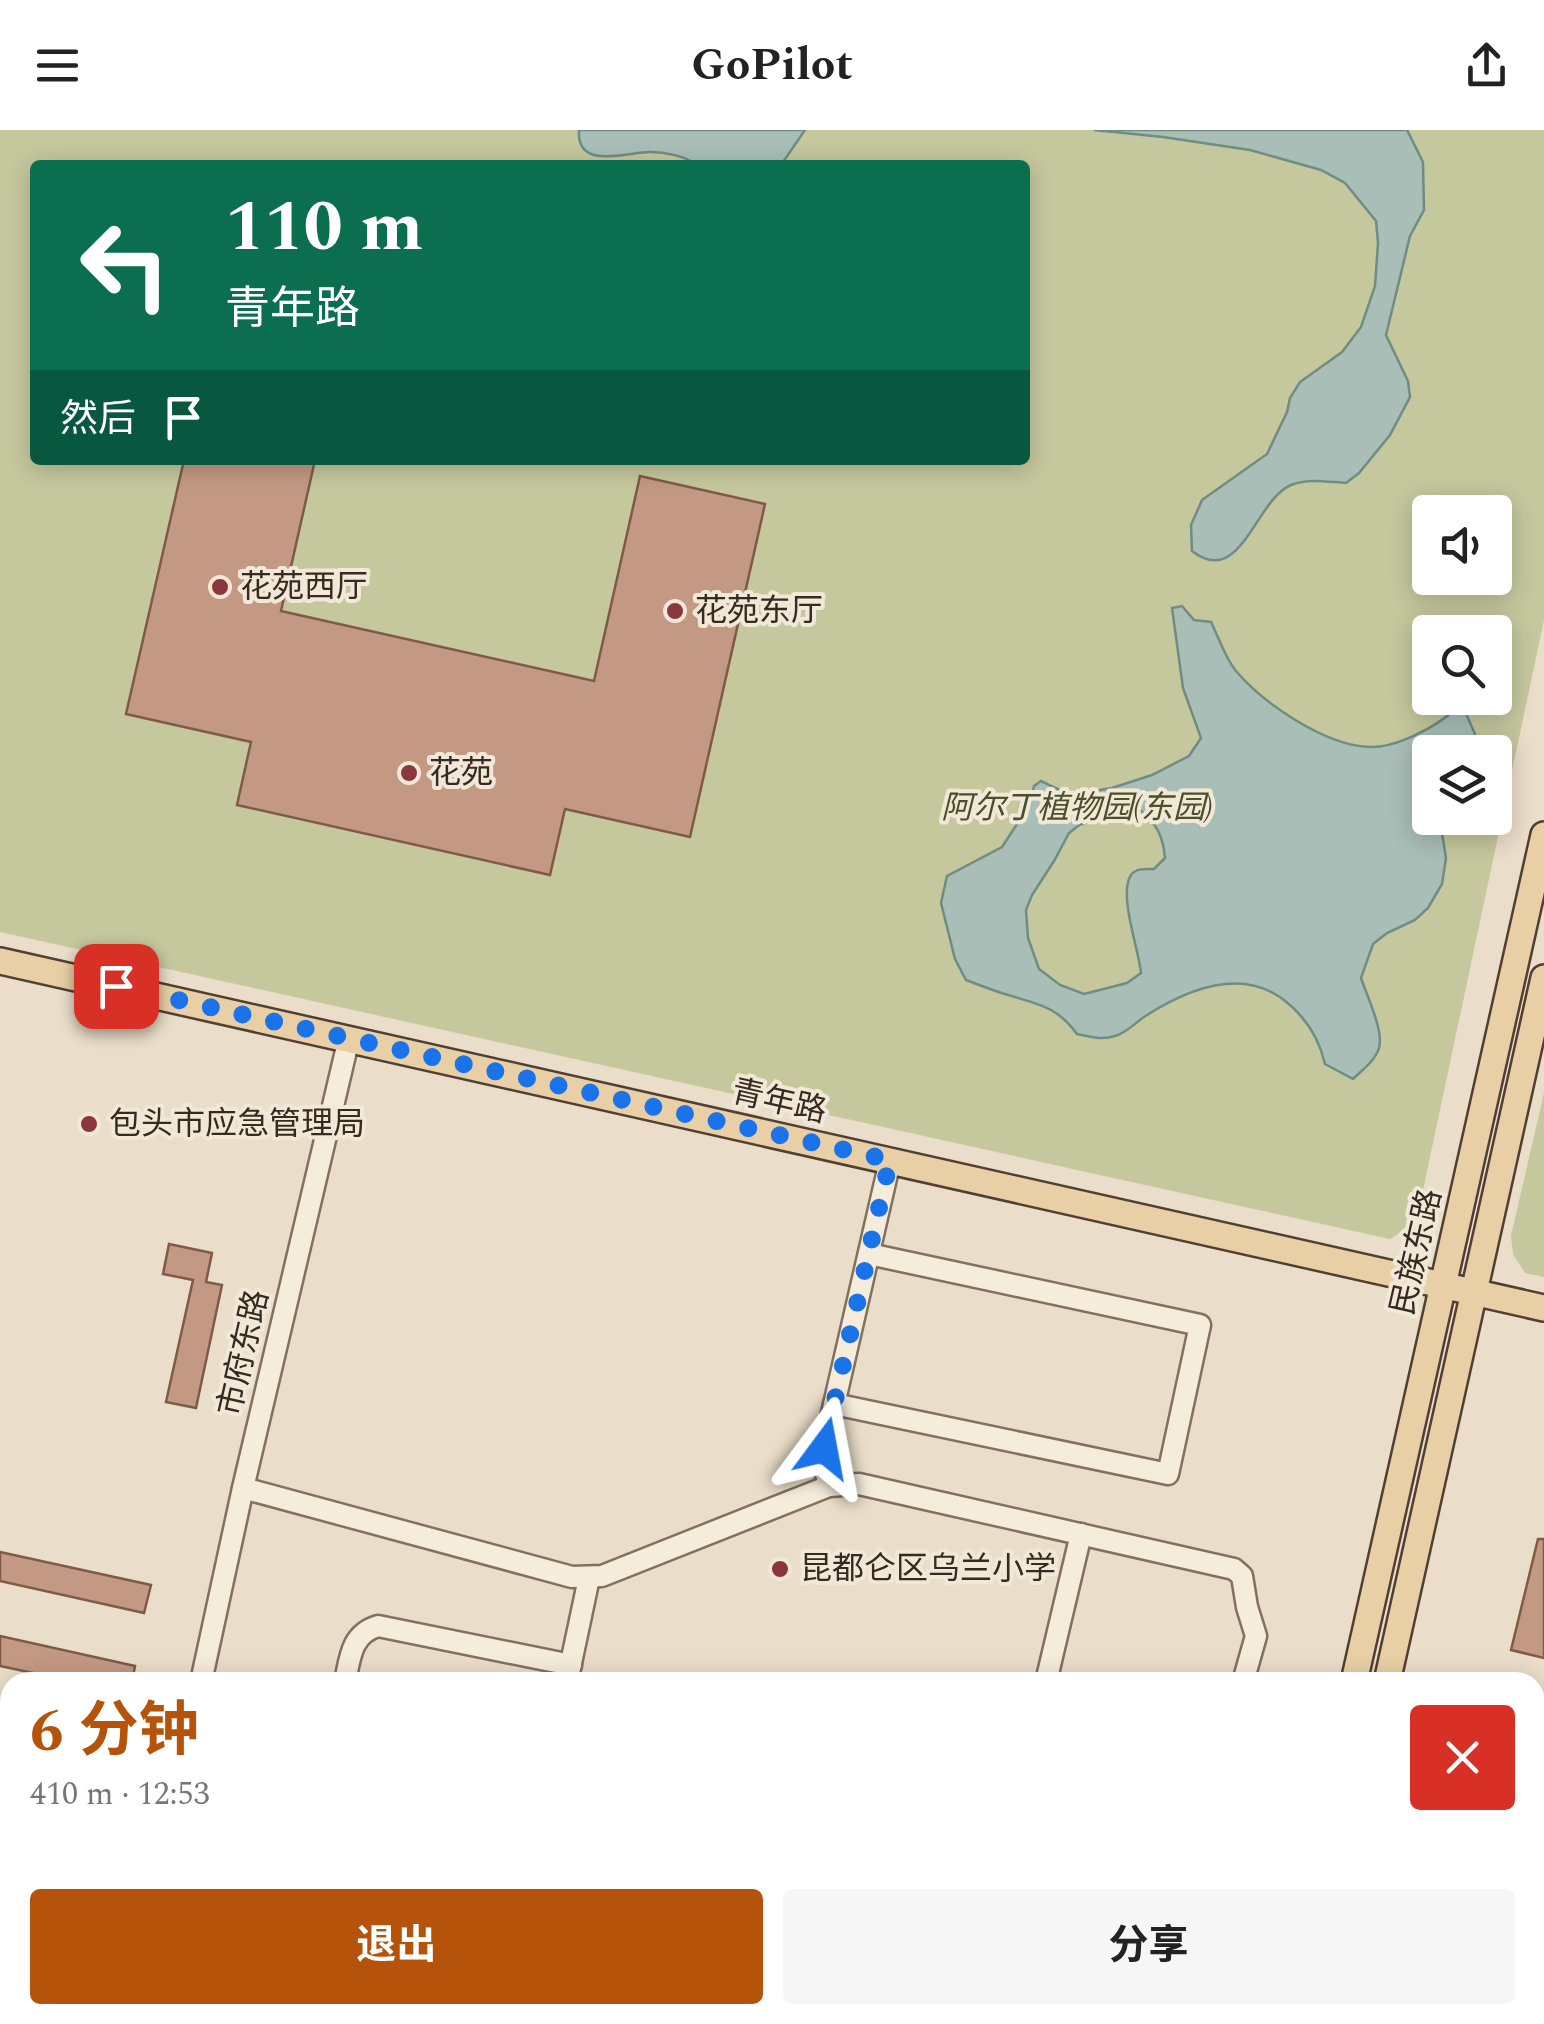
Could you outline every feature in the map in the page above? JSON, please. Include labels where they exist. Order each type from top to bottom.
[{"type":"main road","name":"民族东路","points":[[1356,1672],[1544,838]]},
{"type":"main road","name":"青年路","points":[[0,961],[1544,1308]]},
{"type":"main road","name":"民族东路","points":[[1389,1672],[1544,978]]},
{"type":"street","name":"市府东路","points":[[203,1672],[349,1038]]},
{"type":"street","points":[[829,1486],[823,1462],[890,1160]]},
{"type":"street","points":[[834,1404],[1168,1474],[1200,1324],[869,1254]]},
{"type":"street","points":[[243,1488],[554,1572],[589,1578],[829,1486],[860,1484],[1239,1572],[1256,1636],[1246,1672]]},
{"type":"street","points":[[1048,1672],[1081,1534]]},
{"type":"street","points":[[569,1672],[589,1578]]},
{"type":"street","points":[[347,1672],[353,1644],[378,1626],[561,1672]]},
{"type":"green space","name":"阿尔丁植物园(东园)","points":[[0,130],[1544,130],[1544,620],[1512,771],[1512,735],[1412,735],[1412,835],[1498,835],[1416,1223],[1390,1239],[0,932]]},
{"type":"green space","points":[[1544,1093],[1544,1277],[1525,1273],[1513,1254],[1511,1236]]},
{"type":"water","points":[[579,130],[805,130],[784,160],[688,160],[650,152],[605,156],[586,151],[580,143]]},
{"type":"water","points":[[1094,130],[1407,130],[1423,162],[1424,210],[1410,236],[1386,335],[1408,381],[1410,397],[1390,435],[1359,473],[1346,483],[1311,481],[1291,485],[1278,494],[1235,551],[1223,559],[1209,560],[1192,551],[1191,525],[1202,500],[1267,454],[1300,382],[1342,352],[1361,327],[1375,286],[1376,221],[1345,183],[1321,170],[1250,150]]},
{"type":"water","points":[[1182,606],[1194,620],[1211,622],[1236,671],[1297,721],[1353,745],[1380,746],[1412,736],[1412,835],[1442,835],[1446,858],[1442,884],[1428,908],[1415,920],[1373,944],[1361,978],[1377,1023],[1379,1048],[1353,1079],[1325,1064],[1319,1045],[1299,1014],[1267,990],[1233,983],[1197,990],[1147,1015],[1128,1030],[1096,1038],[1077,1034],[1045,1007],[966,980],[955,959],[941,903],[947,876],[1002,847],[1030,804],[1034,786],[1041,781],[1070,795],[1112,788],[1152,775],[1189,756],[1201,738],[1183,688],[1172,608]],"holes":[[[1140,810],[1155,826],[1165,858],[1154,869],[1133,873],[1128,884],[1128,908],[1141,973],[1127,983],[1084,994],[1060,985],[1039,969],[1028,938],[1026,910],[1069,833],[1079,825],[1117,811]]]},
{"type":"water","points":[[1448,715],[1467,715],[1475,734],[1414,735]]},
{"type":"building","points":[[183,465],[314,465],[281,611],[594,681],[640,476],[765,504],[690,837],[565,809],[550,875],[237,805],[251,742],[126,714]]},
{"type":"building","points":[[169,1244],[212,1253],[206,1282],[222,1285],[196,1408],[166,1402],[193,1280],[163,1274]]},
{"type":"building","points":[[1538,1539],[1544,1539],[1544,1658],[1511,1650]]},
{"type":"building","points":[[0,1552],[151,1585],[144,1613],[0,1581]]},
{"type":"building","points":[[0,1636],[135,1666],[134,1672],[28,1672],[0,1666]]},
{"type":"place","name":"花苑西厅","points":[[220,587]]},
{"type":"place","name":"花苑东厅","points":[[675,611]]},
{"type":"place","name":"花苑","points":[[409,773]]},
{"type":"place","name":"包头市应急管理局","points":[[89,1124]]},
{"type":"place","name":"昆都仑区乌兰小学","points":[[780,1569]]},
{"type":"route","points":[[116,986],[890,1160],[824,1448]]}]
